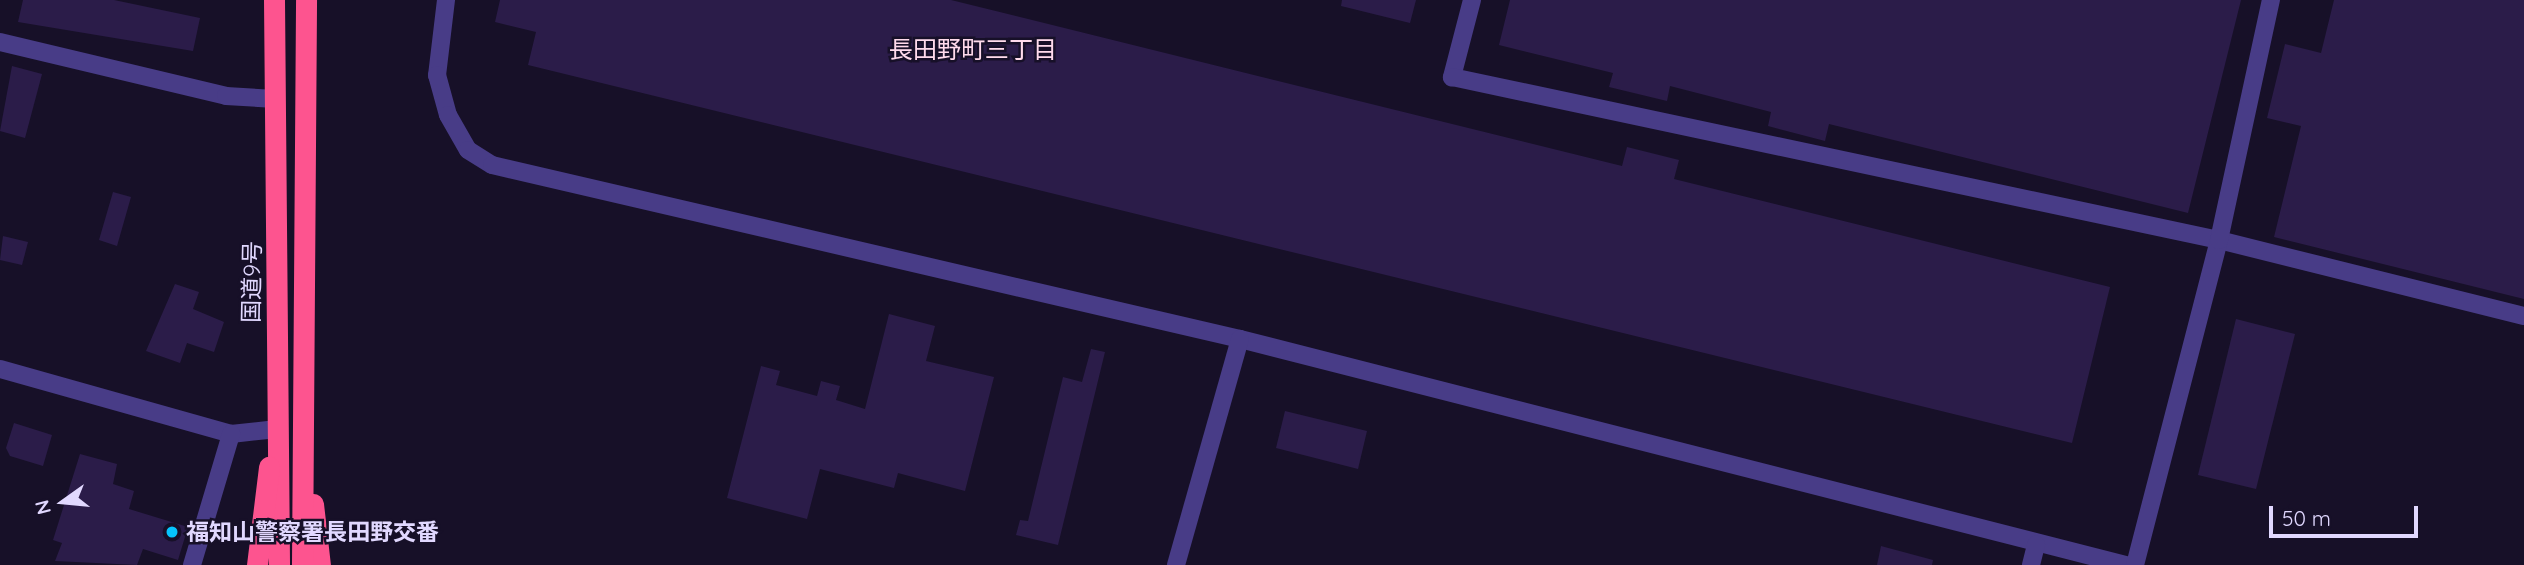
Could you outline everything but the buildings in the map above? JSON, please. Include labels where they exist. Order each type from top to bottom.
[{"type":"highway","name":"国道9号","points":[[274,0],[279,565]]},
{"type":"highway","points":[[302,565],[300,387],[306,0]]},
{"type":"highway","points":[[300,387],[320,565]]},
{"type":"highway","points":[[257,565],[260,508],[277,429]]},
{"type":"street","points":[[446,0],[437,75],[448,114],[468,150],[492,165],[1240,340],[2036,545],[2126,565]]},
{"type":"street","points":[[1472,0],[1452,77],[2219,240],[2524,316]]},
{"type":"street","points":[[2134,565],[2219,240],[2271,0]]},
{"type":"street","points":[[0,42],[226,96],[275,99]]},
{"type":"street","points":[[1176,565],[1240,340]]},
{"type":"street","points":[[0,369],[232,434],[277,429]]},
{"type":"street","points":[[192,565],[232,434]]},
{"type":"street","points":[[2031,565],[2036,545]]},
{"type":"place","name":"福知山警察署長田野交番","points":[[172,532]]},
{"type":"district","name":"長田野町三丁目","points":[[973,50]]}]
